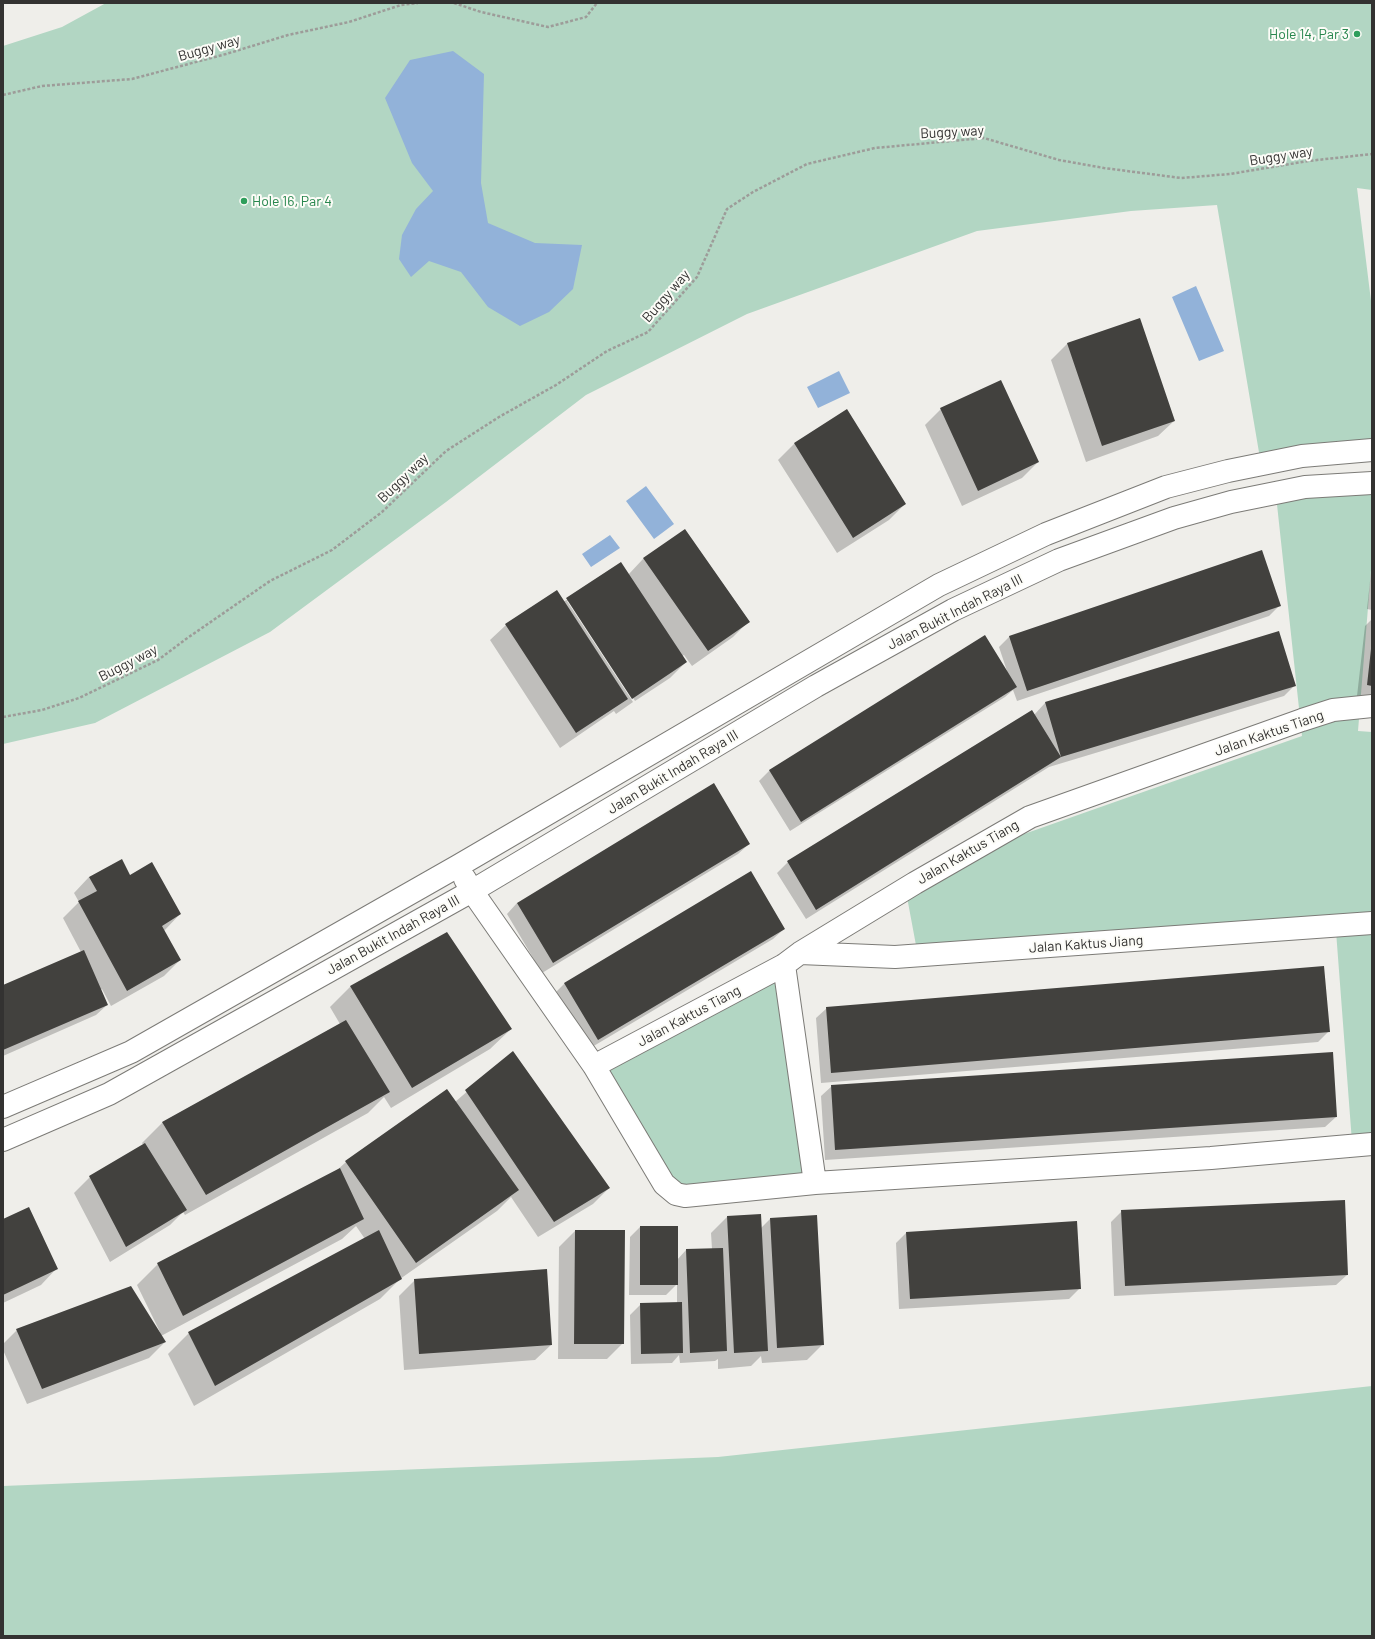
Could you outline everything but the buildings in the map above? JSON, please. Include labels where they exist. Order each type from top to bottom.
[{"type":"street","points":[[3,1106],[131,1052],[458,866],[939,585],[1046,534],[1166,487],[1228,471],[1302,456],[1372,450]]},
{"type":"street","name":"Jalan Bukit Indah Raya III","points":[[3,1140],[109,1094],[472,891],[816,686],[953,610],[1059,560],[1174,518],[1231,502],[1305,487],[1372,483]]},
{"type":"street","points":[[939,585],[953,610]]},
{"type":"street","name":"Jalan Kaktus Tiang","points":[[594,1066],[792,959],[915,882],[1030,817],[1302,720],[1333,710],[1372,706]]},
{"type":"street","points":[[458,866],[472,891],[594,1066],[664,1184],[676,1194],[685,1196],[815,1183],[1211,1158],[1372,1144]]},
{"type":"street","name":"Jalan Kaktus Jiang","points":[[792,959],[896,957],[1372,923]]},
{"type":"street","points":[[792,959],[815,1183]]},
{"type":"path","name":"Buggy way","points":[[3,95],[42,86],[132,79],[226,54],[288,35],[349,22],[401,5],[418,3]]},
{"type":"path","points":[[454,3],[481,12],[548,27],[586,17],[597,3]]},
{"type":"path","name":"Buggy way","points":[[3,717],[42,710],[79,698],[158,660],[270,581],[332,550],[382,512],[446,451],[499,417],[556,386],[608,351],[648,332],[697,277],[727,209],[753,192],[807,164],[875,148],[984,138],[1059,160],[1104,168],[1180,178],[1230,174],[1308,161],[1372,154]]},
{"type":"green space","points":[[106,3],[1372,3],[1372,190],[1357,188],[1372,309],[1372,460],[1262,470],[1217,205],[1131,211],[977,231],[747,314],[586,395],[446,502],[270,632],[95,723],[3,744],[3,46],[62,27]]},
{"type":"green space","points":[[1372,479],[1372,558],[1358,731],[1372,732],[1372,1140],[1352,1142],[1335,918],[918,956],[907,897],[1007,840],[1302,736],[1275,486]]},
{"type":"green space","points":[[784,968],[812,1179],[664,1191],[585,1068]]},
{"type":"green space","points":[[1372,1386],[1372,1636],[3,1636],[3,1486],[718,1457]]},
{"type":"water","points":[[453,51],[484,74],[481,183],[488,223],[535,243],[582,245],[573,289],[549,312],[520,326],[488,307],[461,272],[429,261],[411,277],[399,259],[402,235],[416,209],[433,191],[412,163],[385,98],[410,60]]},
{"type":"water","points":[[1196,286],[1224,351],[1199,361],[1172,297]]},
{"type":"water","points":[[839,371],[850,393],[818,408],[807,387]]},
{"type":"water","points":[[646,486],[674,524],[654,539],[626,501]]},
{"type":"water","points":[[610,535],[620,548],[591,567],[582,554]]},
{"type":"place","name":"Hole 14, Par 3","points":[[1357,34]]},
{"type":"place","name":"Hole 16, Par 4","points":[[244,201]]}]
